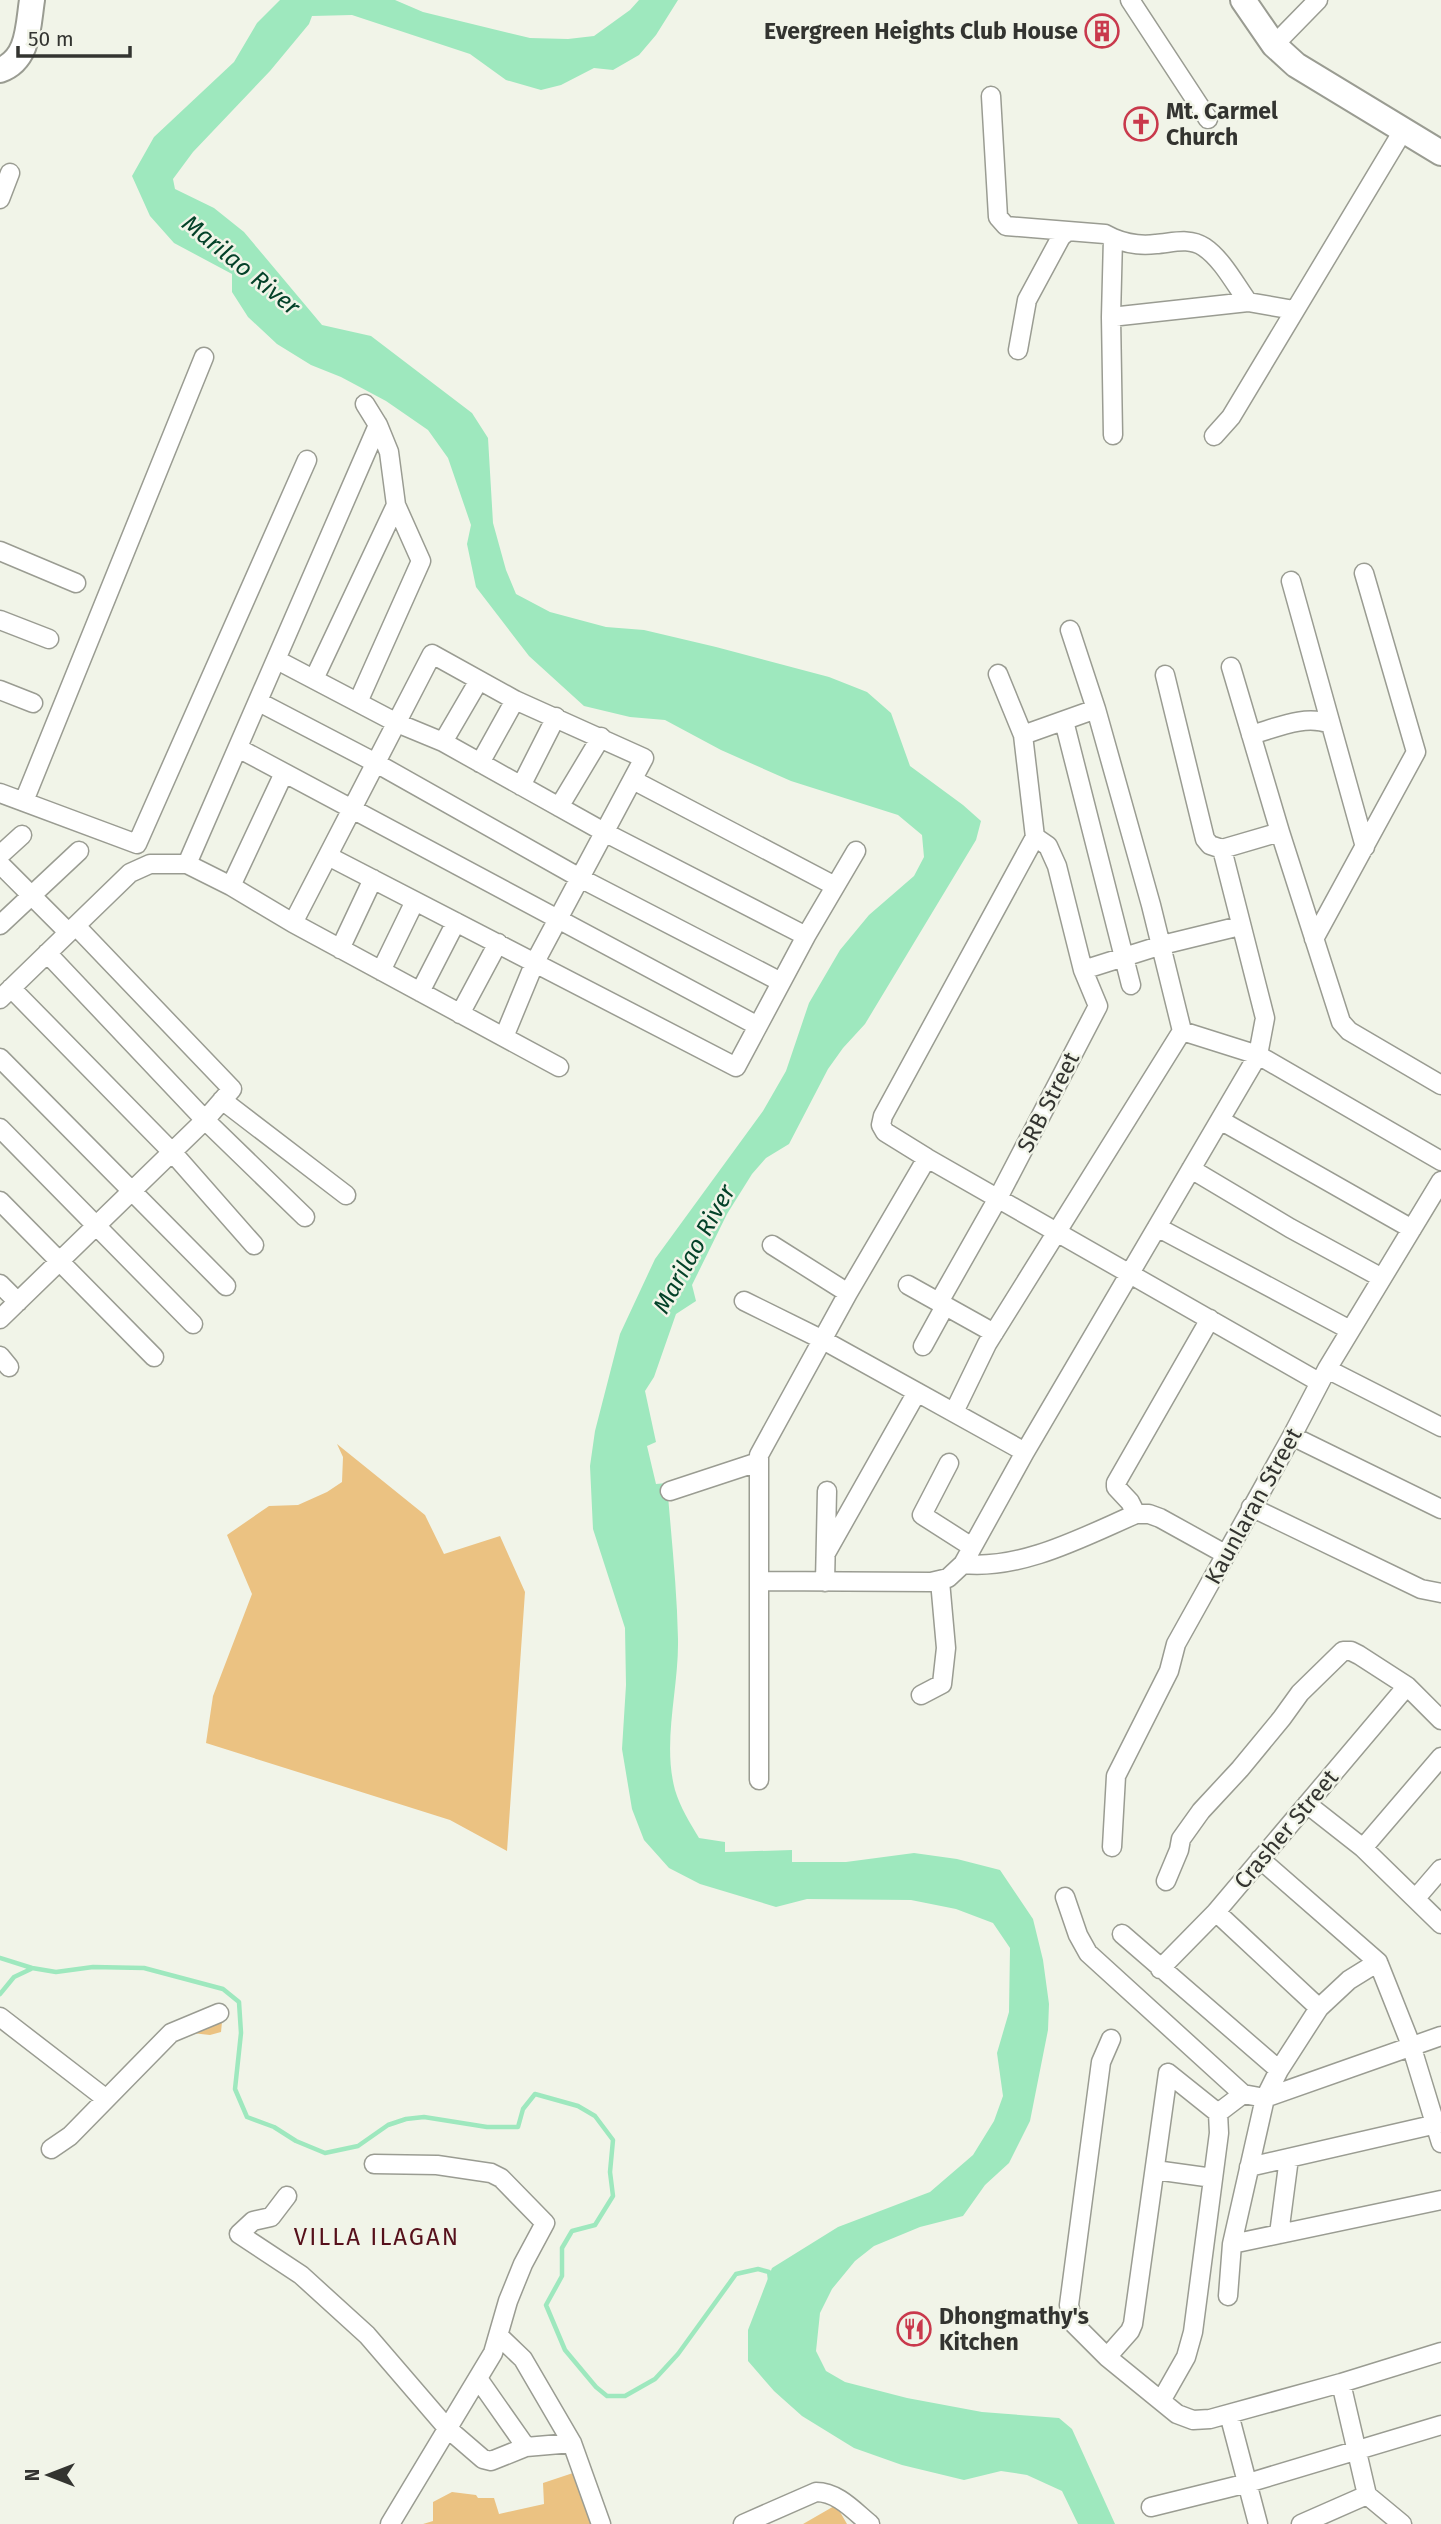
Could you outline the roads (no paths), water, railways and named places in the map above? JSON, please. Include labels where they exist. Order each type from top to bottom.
[{"type":"street","points":[[0,70],[19,59],[25,44],[32,0]]},
{"type":"street","points":[[1130,0],[1208,119]]},
{"type":"street","points":[[1243,0],[1274,45],[1296,65],[1441,153]]},
{"type":"street","points":[[1274,45],[1318,0]]},
{"type":"street","points":[[990,96],[998,217],[1001,223],[1006,226],[1105,234],[1128,244],[1183,241],[1197,244],[1205,247],[1219,262],[1248,302]]},
{"type":"street","points":[[1214,436],[1231,417],[1404,129]]},
{"type":"street","points":[[0,199],[10,173]]},
{"type":"street","points":[[1018,350],[1027,300],[1060,237],[1068,231]]},
{"type":"street","points":[[1113,238],[1113,435]]},
{"type":"street","points":[[1111,317],[1248,302],[1294,310]]},
{"type":"street","points":[[24,801],[204,357]]},
{"type":"street","points":[[358,702],[421,561],[396,505],[389,452],[378,425],[365,404]]},
{"type":"street","points":[[187,864],[378,425]]},
{"type":"street","points":[[0,793],[137,844],[307,460]]},
{"type":"street","points":[[314,679],[396,505]]},
{"type":"street","points":[[0,551],[76,583]]},
{"type":"street","points":[[1314,939],[1416,752],[1364,573]]},
{"type":"street","points":[[1291,581],[1365,847]]},
{"type":"street","points":[[0,620],[49,639]]},
{"type":"street","points":[[954,1412],[994,1333],[1182,1031],[1162,945],[1096,709],[1070,629]]},
{"type":"street","points":[[293,923],[432,654],[478,682],[644,758],[535,962],[504,1038]]},
{"type":"street","points":[[277,660],[397,723],[443,742],[604,832],[806,936]]},
{"type":"street","points":[[1231,667],[1336,1011],[1349,1031],[1441,1085]]},
{"type":"street","points":[[998,674],[1023,736],[1035,837],[883,1116],[881,1125],[885,1132],[1210,1319],[1323,1375],[1441,1427]]},
{"type":"street","points":[[1166,675],[1205,839],[1215,849],[1222,849],[1280,832]]},
{"type":"street","points":[[443,742],[478,682]]},
{"type":"street","points":[[0,690],[33,703]]},
{"type":"street","points":[[480,763],[515,700]]},
{"type":"street","points":[[259,702],[376,763],[580,878],[781,982]]},
{"type":"street","points":[[1023,736],[1096,709]]},
{"type":"street","points":[[521,786],[556,717]]},
{"type":"street","points":[[1251,734],[1303,720],[1321,720],[1330,724]]},
{"type":"street","points":[[1064,721],[1131,985]]},
{"type":"street","points":[[559,807],[601,737]]},
{"type":"street","points":[[239,748],[758,1026]]},
{"type":"street","points":[[231,886],[284,773]]},
{"type":"street","points":[[633,780],[835,886]]},
{"type":"street","points":[[0,855],[22,835]]},
{"type":"street","points":[[1035,837],[1048,846],[1057,866],[1083,970],[1162,945],[1240,926]]},
{"type":"street","points":[[761,1581],[940,1581],[955,1573],[963,1564],[1025,1452],[1258,1055],[1265,1018],[1222,849]]},
{"type":"street","points":[[0,925],[79,851]]},
{"type":"street","points":[[328,856],[736,1068],[806,936],[856,851]]},
{"type":"street","points":[[0,864],[31,895],[72,929],[232,1089],[173,1153],[0,1319]]},
{"type":"street","points":[[254,1245],[173,1153],[6,993],[130,873],[149,864],[187,864],[559,1067]]},
{"type":"street","points":[[340,949],[373,879]]},
{"type":"street","points":[[381,971],[415,901]]},
{"type":"street","points":[[420,992],[456,922]]},
{"type":"street","points":[[460,1014],[498,943]]},
{"type":"street","points":[[47,953],[205,1120],[305,1217]]},
{"type":"street","name":"SRB Street","points":[[923,1346],[942,1304],[1098,1006],[1083,970]]},
{"type":"street","points":[[1182,1031],[1258,1055],[1441,1161]]},
{"type":"street","points":[[0,1058],[226,1286]]},
{"type":"street","points":[[222,1100],[346,1195]]},
{"type":"street","points":[[1220,1120],[1412,1230]]},
{"type":"street","points":[[0,1128],[193,1324]]},
{"type":"street","points":[[759,1780],[761,1581],[758,1462],[763,1447],[848,1293],[927,1158]]},
{"type":"street","points":[[1191,1169],[1290,1228],[1382,1278]]},
{"type":"street","name":"Kaunlaran Street","points":[[1112,1847],[1116,1776],[1169,1671],[1175,1644],[1191,1621],[1323,1375],[1441,1181]]},
{"type":"street","points":[[0,1201],[155,1357]]},
{"type":"street","points":[[1157,1227],[1350,1330]]},
{"type":"street","points":[[772,1245],[848,1293]]},
{"type":"street","points":[[0,1284],[18,1302]]},
{"type":"street","points":[[908,1285],[994,1333]]},
{"type":"street","points":[[744,1301],[823,1340],[1025,1452]]},
{"type":"street","points":[[1136,1514],[1130,1502],[1116,1487],[1116,1483],[1210,1319]]},
{"type":"street","points":[[826,1553],[917,1392]]},
{"type":"street","points":[[1292,1436],[1441,1509]]},
{"type":"street","points":[[670,1492],[758,1462]]},
{"type":"street","points":[[949,1463],[922,1515],[972,1547]]},
{"type":"street","points":[[825,1582],[827,1491]]},
{"type":"street","points":[[1251,1507],[1421,1588],[1441,1593]]},
{"type":"street","points":[[963,1564],[983,1566],[1010,1562],[1078,1539],[1136,1514],[1149,1514],[1160,1518],[1225,1554]]},
{"type":"street","points":[[921,1695],[942,1684],[946,1648],[940,1581]]},
{"type":"street","points":[[1166,1881],[1181,1839],[1201,1811],[1249,1759],[1300,1693],[1343,1651],[1359,1655],[1407,1686],[1441,1720]]},
{"type":"street","name":"Crasher Street","points":[[1160,1969],[1216,1912],[1407,1686]]},
{"type":"street","points":[[1363,1848],[1441,1757]]},
{"type":"street","points":[[1307,1804],[1363,1848],[1441,1924]]},
{"type":"street","points":[[1260,1859],[1378,1962],[1411,2045],[1438,2123],[1441,2143]]},
{"type":"street","points":[[1416,1898],[1441,1869]]},
{"type":"street","points":[[1065,1897],[1077,1935],[1088,1953],[1242,2094],[1265,2098],[1441,2036]]},
{"type":"street","points":[[1216,1912],[1320,2008]]},
{"type":"street","points":[[1122,1934],[1279,2070]]},
{"type":"street","points":[[1228,2296],[1232,2244],[1265,2098],[1279,2070],[1320,2008],[1349,1980],[1378,1962]]},
{"type":"street","points":[[51,2149],[70,2136],[171,2033],[219,2013]]},
{"type":"street","points":[[0,2017],[105,2098]]},
{"type":"street","points":[[1111,2039],[1101,2062],[1069,2305],[1073,2323],[1107,2357],[1177,2414],[1193,2420],[1229,2414],[1441,2352]]},
{"type":"street","points":[[1107,2357],[1133,2324],[1168,2073],[1218,2113],[1219,2133],[1193,2332],[1186,2357],[1161,2401]]},
{"type":"street","points":[[1218,2113],[1242,2094]]},
{"type":"street","points":[[1249,2167],[1438,2123]]},
{"type":"street","points":[[1279,2234],[1289,2158]]},
{"type":"street","points":[[374,2164],[436,2165],[491,2173],[501,2178],[545,2223],[513,2289],[499,2336],[479,2379],[390,2524]]},
{"type":"street","points":[[1155,2170],[1213,2178]]},
{"type":"street","points":[[288,2196],[271,2217],[253,2221],[239,2234],[300,2275],[367,2335],[447,2428],[483,2459],[491,2460],[526,2447],[572,2443]]},
{"type":"street","points":[[1232,2244],[1441,2200]]},
{"type":"street","points":[[499,2336],[523,2359],[572,2443],[601,2524]]},
{"type":"street","points":[[479,2379],[526,2447]]},
{"type":"street","points":[[1341,2383],[1367,2495],[1402,2524]]},
{"type":"street","points":[[1229,2414],[1258,2524]]},
{"type":"street","points":[[1151,2507],[1248,2483],[1441,2425]]},
{"type":"street","points":[[743,2524],[816,2492],[826,2492],[836,2496],[870,2524]]},
{"type":"street","points":[[1301,2524],[1367,2495]]},
{"type":"water","name":"Marilao River","points":[[280,0],[395,0],[423,12],[530,38],[568,39],[594,36],[630,10],[639,0],[678,0],[656,35],[639,55],[613,70],[594,68],[561,85],[541,90],[506,80],[470,54],[352,15],[312,16],[309,24],[270,71],[193,152],[173,179],[175,189],[214,208],[244,232],[322,325],[371,336],[472,413],[488,438],[493,523],[506,570],[516,594],[550,612],[606,627],[644,630],[716,647],[829,677],[867,692],[891,713],[910,766],[981,821],[976,840],[865,1024],[828,1069],[789,1144],[766,1158],[752,1174],[727,1214],[692,1285],[696,1301],[676,1314],[654,1377],[645,1391],[656,1442],[647,1446],[656,1484],[667,1483],[675,1581],[678,1658],[670,1734],[671,1772],[680,1803],[699,1838],[725,1842],[725,1852],[792,1850],[792,1862],[846,1862],[914,1853],[957,1859],[1000,1870],[1033,1919],[1043,1960],[1049,2004],[1048,2030],[1030,2121],[1009,2163],[985,2185],[963,2216],[920,2227],[874,2246],[855,2261],[832,2289],[820,2313],[816,2351],[826,2371],[845,2382],[907,2398],[982,2412],[1059,2418],[1072,2429],[1115,2524],[1078,2524],[1062,2491],[1027,2475],[1001,2471],[964,2480],[902,2465],[854,2448],[802,2416],[774,2391],[748,2361],[748,2330],[772,2268],[838,2227],[930,2192],[973,2155],[994,2121],[1003,2096],[997,2053],[1009,2012],[1010,1948],[993,1923],[956,1909],[911,1900],[807,1899],[776,1907],[700,1884],[669,1868],[644,1840],[632,1809],[622,1749],[626,1685],[625,1628],[593,1529],[590,1466],[595,1431],[620,1334],[655,1259],[763,1111],[786,1071],[809,1003],[840,950],[869,915],[914,876],[924,857],[922,835],[898,815],[791,781],[721,750],[665,720],[630,717],[584,706],[529,656],[476,587],[467,544],[471,525],[448,458],[428,430],[386,401],[341,377],[311,365],[277,344],[248,317],[232,292],[232,274],[174,243],[150,216],[132,176],[154,137],[234,62],[257,23]]},
{"type":"waterway","points":[[0,1958],[56,1972],[93,1967],[144,1968],[223,1989],[239,2002],[241,2033],[235,2089],[247,2117],[274,2127],[296,2141],[325,2153],[358,2146],[388,2125],[406,2119],[424,2117],[487,2127],[518,2127],[523,2109],[535,2094],[578,2106],[595,2116],[613,2140],[610,2172],[613,2196],[595,2225],[572,2231],[562,2248],[562,2276],[546,2305],[565,2350],[607,2396],[625,2396],[655,2379],[678,2354],[736,2274],[758,2269],[769,2272],[770,2279]]},
{"type":"waterway","points":[[0,1994],[14,1977],[31,1969]]},
{"type":"place","name":"Evergreen Heights Club House","points":[[1102,31]]},
{"type":"place","name":"Mt. Carmel Church","points":[[1141,124]]},
{"type":"place","name":"Dhongmathy's Kitchen","points":[[914,2329]]},
{"type":"district","name":"VILLA ILAGAN","points":[[377,2237]]}]
